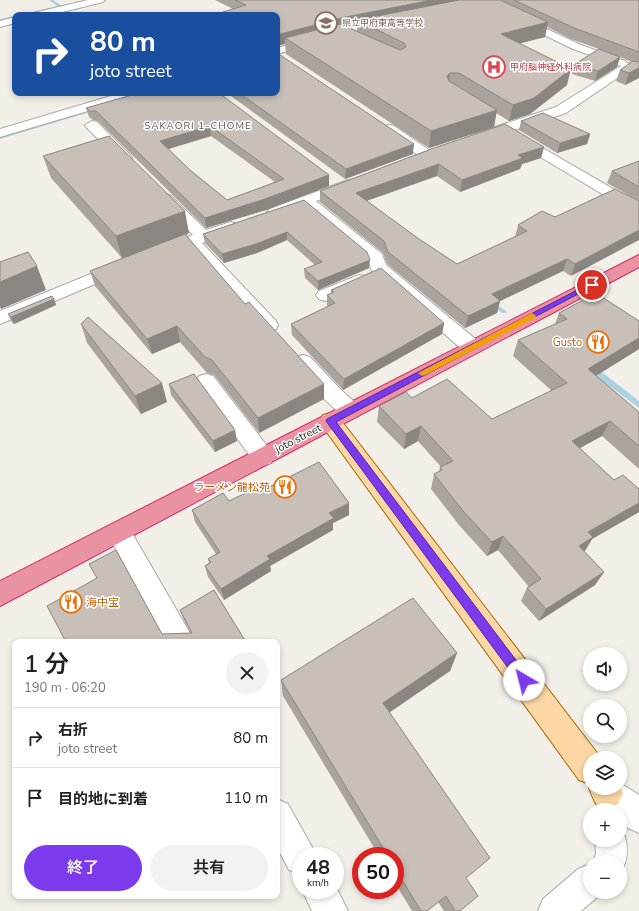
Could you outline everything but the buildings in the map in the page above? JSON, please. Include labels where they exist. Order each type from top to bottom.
[{"type":"highway","name":"joto street","points":[[0,594],[120,533],[639,260]]},
{"type":"main road","points":[[341,416],[583,761]]},
{"type":"street","points":[[50,12],[100,0]]},
{"type":"street","points":[[506,14],[577,47],[634,67]]},
{"type":"street","points":[[0,24],[12,21]]},
{"type":"street","points":[[280,55],[322,38]]},
{"type":"street","points":[[469,141],[502,125],[561,110],[634,67]]},
{"type":"street","points":[[0,133],[124,96]]},
{"type":"street","points":[[375,120],[427,155]]},
{"type":"street","points":[[92,125],[136,170]]},
{"type":"street","points":[[502,125],[639,210]]},
{"type":"street","points":[[415,160],[441,150]]},
{"type":"street","points":[[329,177],[342,186]]},
{"type":"street","points":[[264,216],[363,178]]},
{"type":"street","points":[[153,186],[286,344],[334,395],[341,416]]},
{"type":"street","points":[[305,200],[376,258],[378,267],[472,347]]},
{"type":"street","points":[[0,318],[92,278],[198,238],[249,221]]},
{"type":"street","points":[[325,295],[382,270]]},
{"type":"street","points":[[206,381],[262,457]]},
{"type":"street","points":[[120,533],[178,639]]},
{"type":"street","points":[[611,795],[633,809],[639,817]]},
{"type":"street","points":[[280,820],[295,847]]},
{"type":"street","points":[[555,911],[583,887]]},
{"type":"street","points":[[324,899],[331,911]]},
{"type":"waterway","points":[[35,12],[60,6],[51,0]]},
{"type":"waterway","points":[[0,20],[12,18]]},
{"type":"waterway","points":[[0,138],[98,109]]},
{"type":"waterway","points":[[490,302],[504,312]]},
{"type":"waterway","points":[[591,368],[639,405]]},
{"type":"slow traffic","points":[[422,373],[532,316]]},
{"type":"place","name":"県立甲府東高等学校","points":[[326,23]]},
{"type":"place","name":"甲府脳神経外科病院","points":[[494,67]]},
{"type":"place","name":"Gusto","points":[[598,342]]},
{"type":"place","name":"ラーメン龍松苑","points":[[285,487]]},
{"type":"place","name":"海中宝","points":[[71,602]]},
{"type":"district","name":"SAKAORI 1-CHOME","points":[[198,125]]},
{"type":"route","points":[[524,680],[330,421],[592,285]]}]
